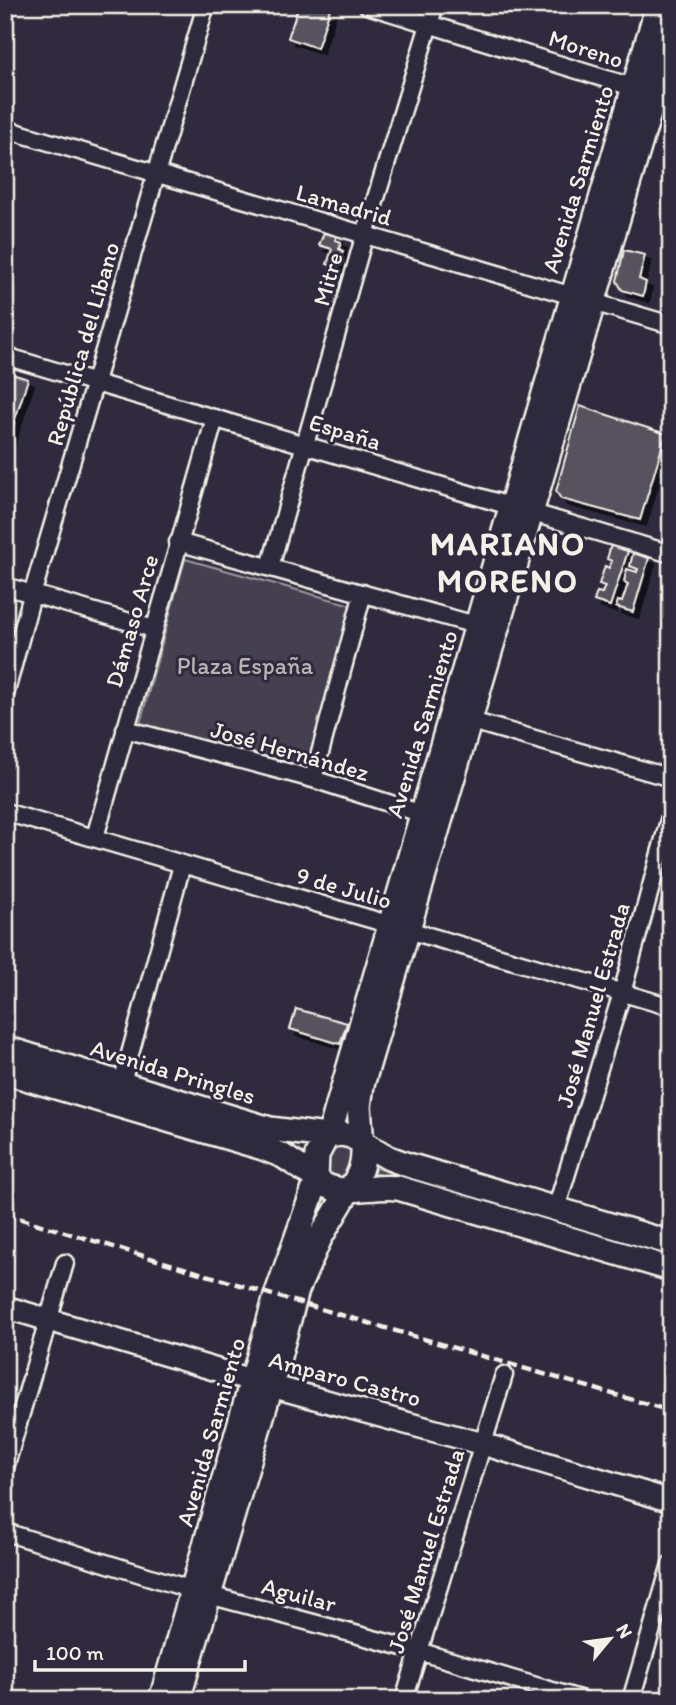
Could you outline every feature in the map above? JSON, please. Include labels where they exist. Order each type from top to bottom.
[{"type":"main road","name":"Avenida Sarmiento","points":[[328,1136],[399,928],[522,510],[570,296],[653,94],[658,5]]},
{"type":"main road","name":"Avenida Sarmiento","points":[[460,718],[479,626],[593,303],[671,39]]},
{"type":"main road","name":"Avenida Sarmiento","points":[[363,1144],[359,1106],[362,1085],[399,928]]},
{"type":"main road","name":"Avenida Pringles","points":[[5,1048],[270,1129],[328,1136]]},
{"type":"main road","name":"Avenida Pringles","points":[[5,1072],[263,1148],[283,1156],[316,1179]]},
{"type":"main road","points":[[671,1243],[408,1166],[341,1134],[328,1136],[317,1155],[316,1179],[325,1187],[348,1191],[373,1186],[398,1188],[671,1269]]},
{"type":"main road","points":[[348,1191],[362,1167],[363,1144]]},
{"type":"main road","name":"Avenida Sarmiento","points":[[262,1383],[276,1296],[316,1179]]},
{"type":"main road","name":"Avenida Sarmiento","points":[[178,1700],[202,1592],[262,1383],[320,1238],[348,1191]]},
{"type":"main road","name":"Avenida Sarmiento","points":[[161,1700],[202,1592]]},
{"type":"street","name":"República del Líbano","points":[[5,695],[206,5]]},
{"type":"street","name":"Moreno","points":[[367,5],[653,94]]},
{"type":"street","name":"Mitre","points":[[270,567],[365,234],[435,5]]},
{"type":"street","name":"Lamadrid","points":[[5,129],[671,324]]},
{"type":"street","name":"España","points":[[5,356],[671,554]]},
{"type":"street","name":"Dámaso Arce","points":[[95,837],[215,418]]},
{"type":"street","points":[[178,542],[479,626]]},
{"type":"street","points":[[5,586],[154,629]]},
{"type":"street","points":[[313,779],[363,593]]},
{"type":"street","points":[[460,718],[671,778]]},
{"type":"street","name":"José Hernández","points":[[125,729],[313,779],[432,816]]},
{"type":"street","name":"9 de Julio","points":[[5,812],[671,1007]]},
{"type":"street","name":"José Manuel Estrada","points":[[556,1209],[622,993],[671,813]]},
{"type":"street","points":[[122,1083],[182,865]]},
{"type":"street","points":[[5,1468],[65,1263]]},
{"type":"street","name":"Amparo Castro","points":[[5,1307],[671,1501]]},
{"type":"street","name":"José Manuel Estrada","points":[[404,1700],[504,1375]]},
{"type":"street","name":"Aguilar","points":[[5,1532],[202,1592],[418,1651],[583,1700]]},
{"type":"street","points":[[631,1700],[671,1564]]},
{"type":"green space","name":"Plaza España","points":[[185,559],[351,605],[305,773],[139,727]]},
{"type":"green space","points":[[331,1145],[351,1146],[354,1158],[344,1179],[328,1177],[325,1161]]},
{"type":"green space","points":[[376,1168],[671,1255],[671,1261],[374,1173]]},
{"type":"building","points":[[299,5],[317,5],[330,9],[317,48],[288,38]]},
{"type":"building","points":[[324,233],[337,236],[335,240],[341,242],[339,249],[343,251],[337,267],[327,264],[332,249],[319,245]]},
{"type":"building","points":[[624,250],[645,255],[639,279],[646,282],[643,296],[622,290],[617,281]]},
{"type":"building","points":[[5,372],[28,379],[7,444],[5,444]]},
{"type":"building","points":[[580,406],[666,434],[640,520],[561,499],[556,491]]},
{"type":"building","points":[[611,545],[628,551],[610,606],[594,601],[597,592],[602,593],[605,586],[599,584],[605,566],[609,568],[612,561],[607,559]]},
{"type":"building","points":[[633,553],[649,558],[633,612],[616,607],[618,601],[622,602],[628,584],[624,582],[627,569],[637,572],[638,569],[630,566]]},
{"type":"building","points":[[664,891],[671,892],[671,914],[659,910]]},
{"type":"building","points":[[296,1009],[347,1023],[340,1044],[290,1029]]},
{"type":"railway","points":[[5,1214],[671,1411]]},
{"type":"district","name":"MARIANO MORENO","points":[[508,562]]}]
